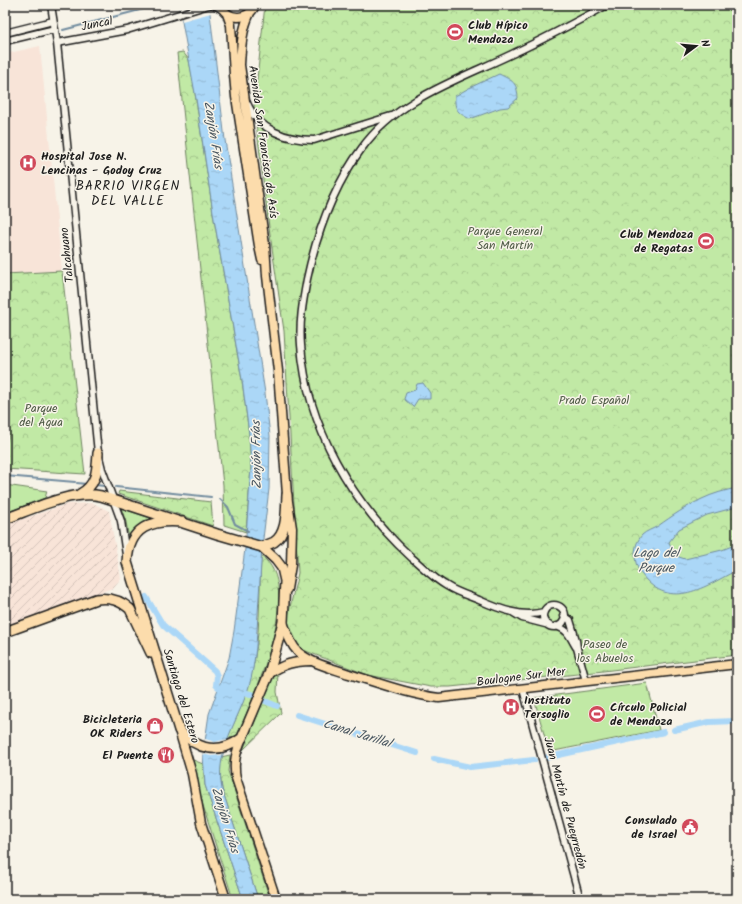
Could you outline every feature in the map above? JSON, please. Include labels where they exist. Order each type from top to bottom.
[{"type":"highway","points":[[80,494],[88,489],[95,479],[98,453]]},
{"type":"highway","points":[[5,519],[68,497],[80,494],[94,494],[262,547],[276,560],[282,568],[285,581],[283,622],[270,674],[242,738],[232,745],[214,749],[191,740],[179,730]]},
{"type":"highway","points":[[262,547],[273,543],[282,531],[285,521],[287,495]]},
{"type":"highway","points":[[127,562],[130,543],[142,529],[163,521],[182,522]]},
{"type":"highway","name":"Santiago del Estero","points":[[127,562],[179,730]]},
{"type":"highway","points":[[5,632],[96,599],[108,598],[118,600],[130,609],[164,683]]},
{"type":"main road","name":"Avenida San Francisco de Asís","points":[[255,5],[245,25],[241,47],[240,65],[265,245],[266,276],[278,371],[287,495],[292,528],[291,565],[285,604]]},
{"type":"main road","name":"Avenida San Francisco de Asís","points":[[224,10],[231,24],[234,75],[240,120],[259,246],[266,276]]},
{"type":"main road","points":[[224,10],[238,17],[245,16],[250,13]]},
{"type":"main road","name":"Boulogne Sur Mer","points":[[283,622],[292,644],[298,652],[312,661],[401,691],[424,696],[448,698],[737,664]]},
{"type":"main road","name":"Boulogne Sur Mer","points":[[270,674],[287,664],[296,661],[312,661]]},
{"type":"main road","name":"Santiago del Estero","points":[[179,730],[192,774],[201,823],[226,899]]},
{"type":"main road","points":[[242,738],[234,760],[236,778],[276,899]]},
{"type":"street","name":"Talcahuano","points":[[51,5],[57,43],[98,453],[102,469],[114,500]]},
{"type":"street","name":"Juncal","points":[[57,43],[127,30],[210,5],[214,5],[224,10]]},
{"type":"street","points":[[544,612],[535,614],[510,611],[491,605],[447,586],[422,567],[397,544],[367,510],[342,474],[318,424],[308,392],[301,346],[300,313],[313,252],[328,206],[345,172],[376,130],[394,115],[426,94],[554,34],[607,5]]},
{"type":"street","points":[[5,33],[53,21]]},
{"type":"street","points":[[5,41],[55,29]]},
{"type":"street","points":[[244,95],[250,110],[267,128],[279,135],[296,139],[314,140],[394,115]]},
{"type":"street","name":"Santiago del Estero","points":[[114,500],[123,527],[127,562]]},
{"type":"street","points":[[549,625],[544,620],[544,612],[548,607],[557,606],[563,610],[564,616],[563,622],[556,626]]},
{"type":"street","points":[[510,611],[522,618],[564,629],[569,633],[577,648]]},
{"type":"street","points":[[564,616],[570,620],[586,681]]},
{"type":"street","name":"Juan Martín de Pueyrredón","points":[[522,689],[580,899]]},
{"type":"shaded area","name":"Hospital Jose N. Lencinas - Godoy Cruz","points":[[40,46],[62,271],[5,274],[5,54]]},
{"type":"shaded area","points":[[93,503],[109,511],[121,578],[113,588],[5,626],[5,525],[67,504]]},
{"type":"green space","name":"Parque General San Martín","points":[[265,5],[737,5],[737,655],[578,674],[450,687],[431,687],[368,675],[298,648],[289,629],[288,616],[298,573],[284,331],[254,107]]},
{"type":"green space","points":[[183,52],[189,60],[193,80],[214,219],[242,380],[249,434],[251,468],[246,532],[224,525],[223,485],[177,53]]},
{"type":"green space","name":"Parque del Agua","points":[[62,271],[85,474],[5,469],[5,447],[9,435],[5,434],[5,274]]},
{"type":"green space","points":[[5,485],[47,491],[45,498],[5,513]]},
{"type":"green space","points":[[119,491],[211,502],[213,526],[118,494]]},
{"type":"green space","points":[[121,508],[153,519],[143,523],[129,539],[126,522]]},
{"type":"green space","points":[[261,556],[274,571],[278,591],[277,616],[272,643],[254,696],[237,735],[227,739],[246,692],[254,661],[259,616]]},
{"type":"green space","points":[[278,672],[277,692],[281,713],[243,750],[273,678]]},
{"type":"green space","name":"Círculo Policial de Mendoza","points":[[647,683],[659,730],[549,752],[534,698]]},
{"type":"green space","points":[[230,755],[228,771],[270,899],[258,899],[222,789],[220,774],[221,757]]},
{"type":"green space","points":[[193,760],[203,764],[205,785],[243,899],[233,899],[199,793]]},
{"type":"water","name":"Zanjón Frías","points":[[179,5],[209,5],[225,140],[265,393],[270,436],[269,489],[262,547],[256,647],[248,689],[227,741],[221,764],[222,789],[258,899],[243,899],[205,785],[203,755],[209,714],[229,658],[234,631],[245,549],[251,468],[249,434],[242,380]]},
{"type":"water","points":[[499,74],[508,78],[515,85],[517,88],[518,98],[508,107],[500,108],[470,119],[462,115],[456,108],[455,96]]},
{"type":"water","points":[[423,383],[430,393],[430,399],[418,399],[413,407],[404,399],[406,393],[415,390],[417,384]]},
{"type":"water","name":"Lago del Parque","points":[[737,488],[737,507],[707,515],[679,529],[669,542],[673,552],[679,557],[685,559],[722,550],[737,544],[737,570],[713,583],[688,592],[676,594],[664,592],[653,586],[642,575],[636,564],[636,547],[641,536],[645,532],[658,526],[680,511],[706,497]]},
{"type":"pier","points":[[179,5],[209,5],[211,13],[182,21]]},
{"type":"pier","points":[[205,739],[215,742],[227,739],[222,755],[211,756],[203,754]]},
{"type":"waterway","points":[[63,30],[159,5]]},
{"type":"waterway","name":"Canal Jarillal","points":[[5,476],[75,482]]},
{"type":"waterway","name":"Canal Jarillal","points":[[77,483],[86,484]]},
{"type":"waterway","name":"Canal Jarillal","points":[[96,485],[104,486]]},
{"type":"waterway","points":[[116,487],[211,497]]},
{"type":"waterway","points":[[220,499],[228,507],[235,524],[248,531]]},
{"type":"waterway","name":"Canal Jarillal","points":[[146,597],[163,625],[215,671],[217,676],[216,685],[218,687]]},
{"type":"waterway","name":"Canal Jarillal","points":[[247,693],[254,695]]},
{"type":"waterway","name":"Canal Jarillal","points":[[265,701],[277,706]]},
{"type":"waterway","name":"Canal Jarillal","points":[[297,715],[417,753]]},
{"type":"waterway","name":"Canal Jarillal","points":[[674,730],[709,722],[737,721]]},
{"type":"waterway","name":"Canal Jarillal","points":[[545,758],[664,732]]},
{"type":"waterway","name":"Canal Jarillal","points":[[434,759],[470,767],[534,760]]},
{"type":"place","name":"Club Hípico Mendoza","points":[[455,32]]},
{"type":"place","name":"Hospital Jose N. Lencinas - Godoy Cruz","points":[[28,163]]},
{"type":"place","name":"Club Mendoza de Regatas","points":[[706,241]]},
{"type":"place","name":"Instituto Tersoglio","points":[[511,707]]},
{"type":"place","name":"Círculo Policial de Mendoza","points":[[597,714]]},
{"type":"place","name":"Bicicleteria OK Riders","points":[[155,726]]},
{"type":"place","name":"El Puente","points":[[166,755]]},
{"type":"place","name":"Consulado de Israel","points":[[690,827]]},
{"type":"district","name":"BARRIO VIRGEN DEL VALLE","points":[[128,194]]},
{"type":"park label","name":"Prado Español","points":[[594,400]]},
{"type":"park label","name":"Paseo de los Abuelos","points":[[605,651]]}]
